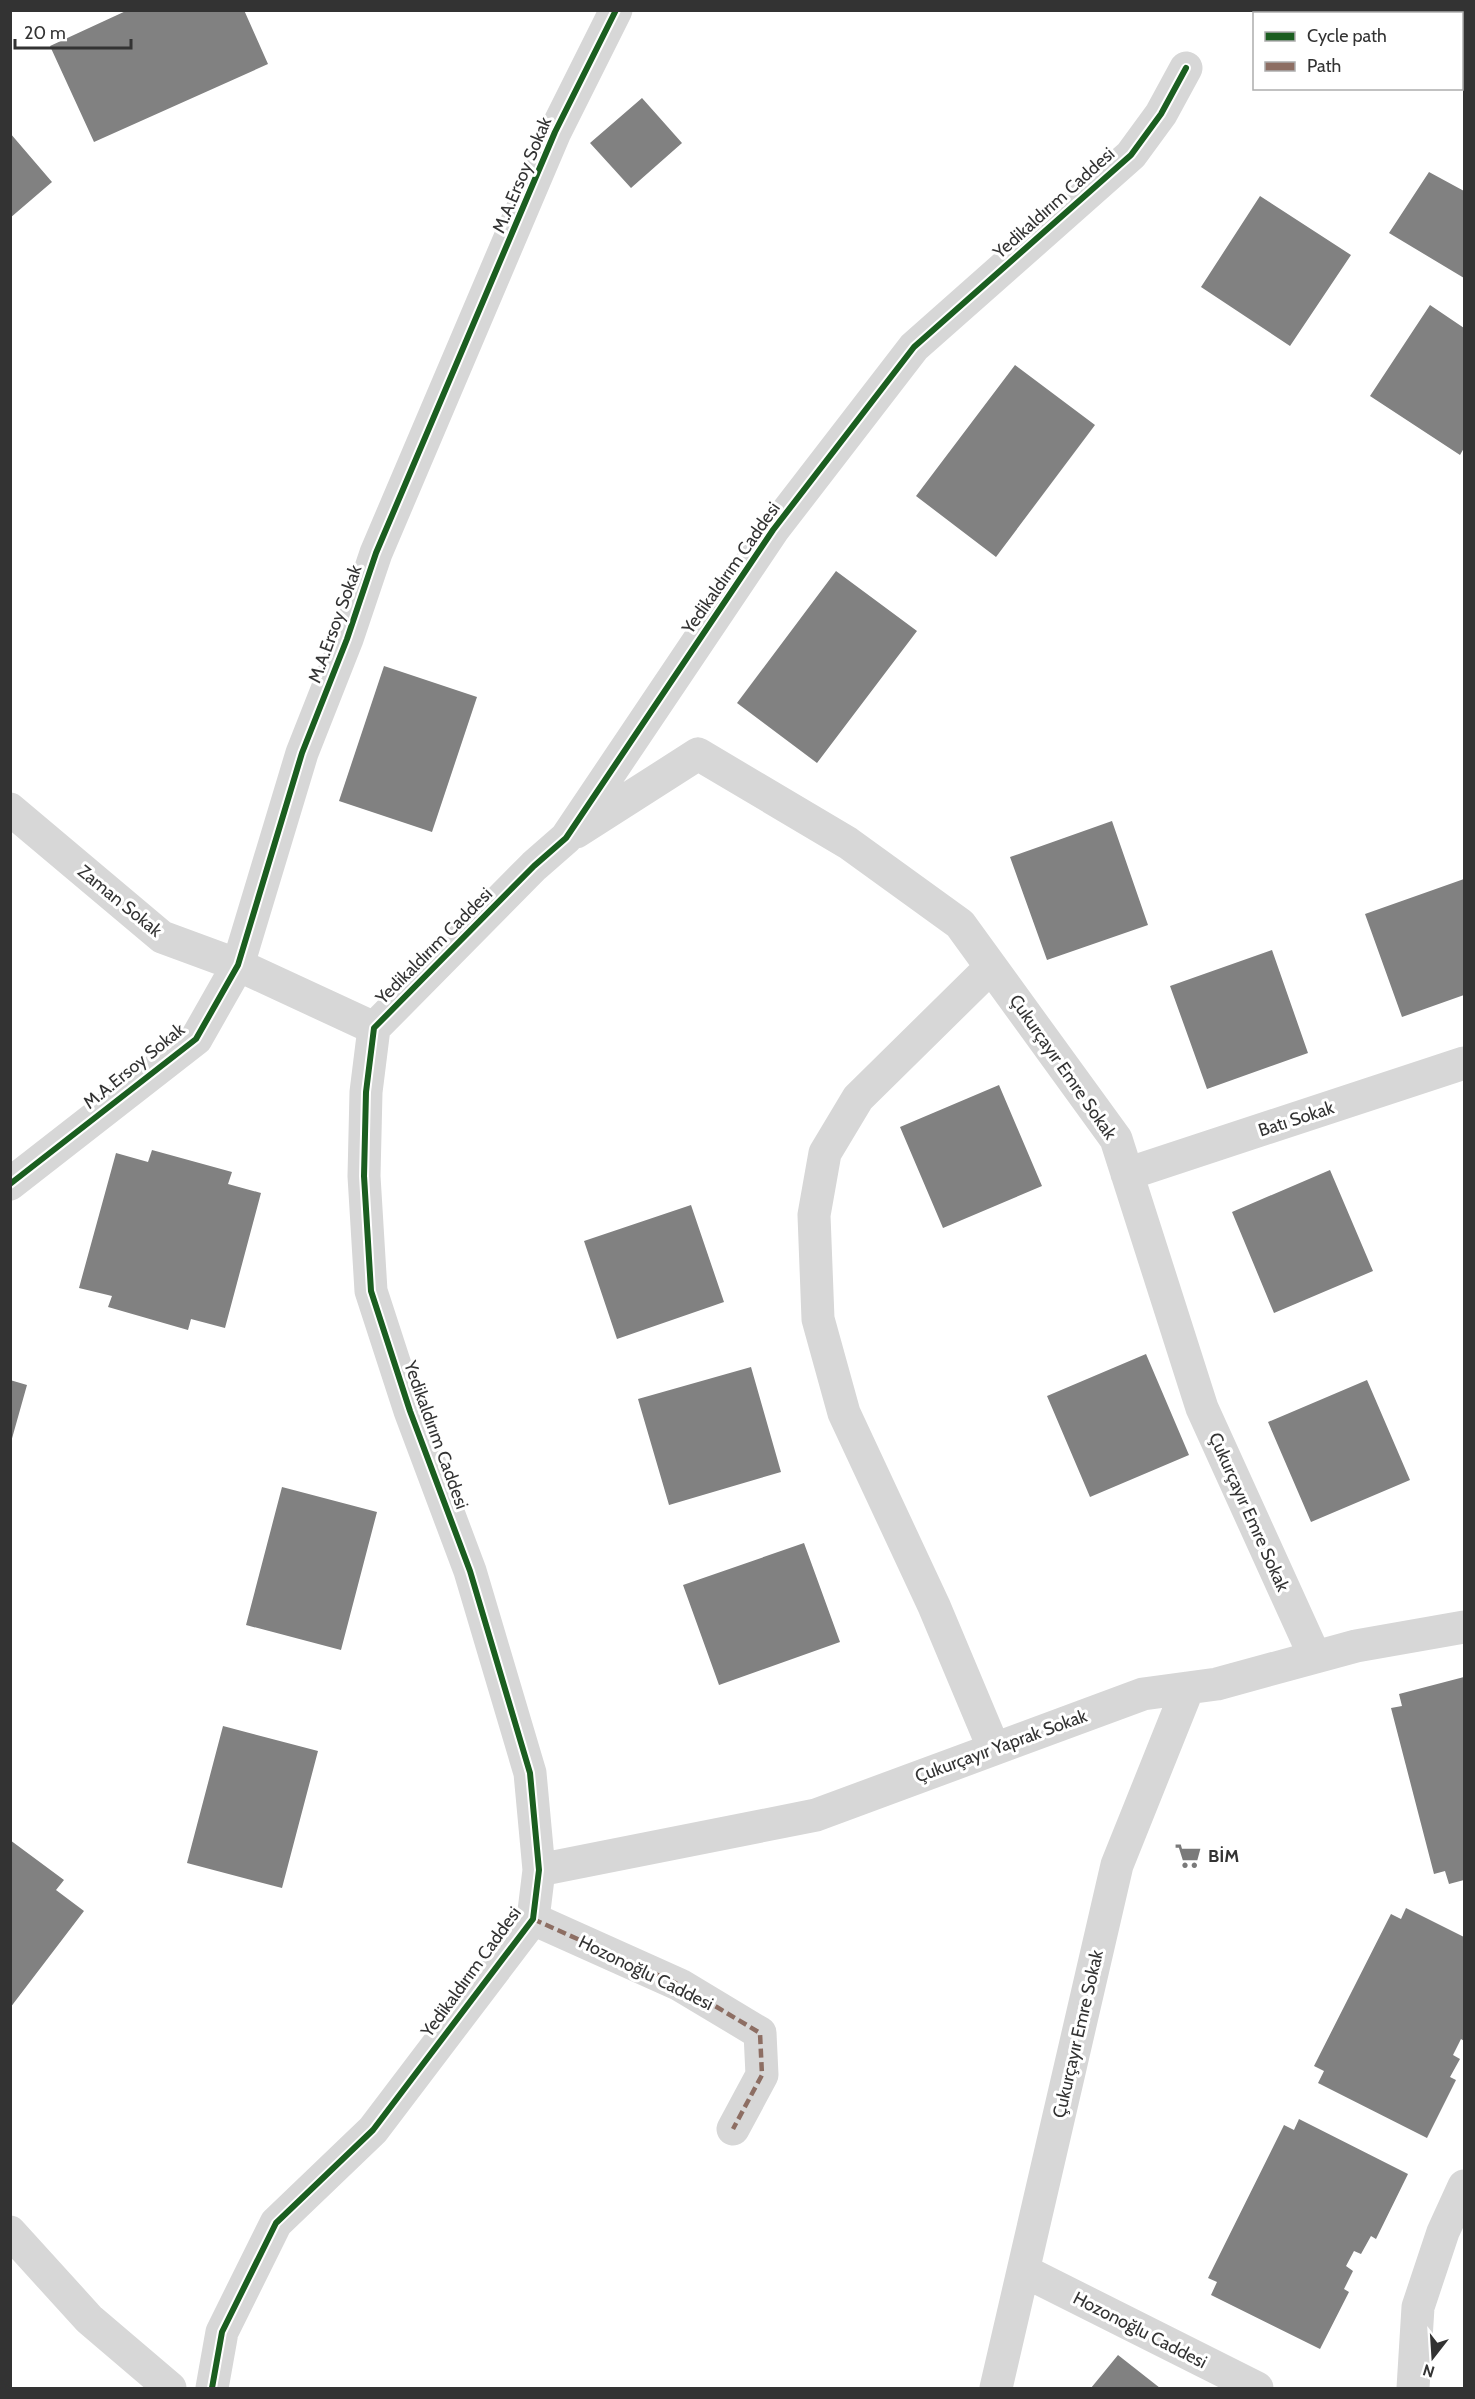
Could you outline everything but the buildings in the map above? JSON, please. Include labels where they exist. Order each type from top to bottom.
[{"type":"street","name":"M.A.Ersoy Sokak","points":[[10,1184],[196,1039],[238,965],[302,753],[347,639],[376,553],[555,132],[616,10]]},
{"type":"street","name":"Yedikaldırım Caddesi","points":[[212,2388],[222,2332],[276,2223],[373,2130],[533,1919],[539,1869],[531,1773],[470,1571],[410,1411],[371,1291],[364,1176],[366,1092],[374,1028],[534,866],[566,838],[773,530],[914,347],[1131,154],[1161,114],[1186,68]]},
{"type":"street","name":"Çukurçayır Emre Sokak","points":[[566,838],[698,753],[848,843],[960,924],[1116,1139],[1202,1407],[1315,1657]]},
{"type":"street","name":"Zaman Sokak","points":[[10,809],[162,938],[238,965],[374,1028]]},
{"type":"street","points":[[991,967],[858,1098],[825,1154],[814,1215],[818,1319],[844,1413],[934,1606],[994,1749]]},
{"type":"street","name":"Batı Sokak","points":[[1127,1174],[1464,1063]]},
{"type":"street","name":"Çukurçayır Yaprak Sokak","points":[[539,1869],[816,1815],[1143,1694],[1217,1684],[1356,1646],[1464,1627]]},
{"type":"street","name":"Çukurçayır Emre Sokak","points":[[996,2388],[1117,1865],[1188,1688]]},
{"type":"street","name":"Hozonoğlu Caddesi","points":[[533,1919],[680,1985],[760,2033],[762,2074],[733,2129]]},
{"type":"street","points":[[1413,2388],[1418,2307],[1443,2232],[1464,2186]]},
{"type":"street","points":[[10,2232],[89,2319],[170,2388]]},
{"type":"street","name":"Hozonoğlu Caddesi","points":[[1024,2271],[1257,2388]]},
{"type":"marked path","points":[[533,1919],[680,1985],[760,2033],[762,2075],[733,2129]]},
{"type":"cycle path","points":[[10,1184],[196,1039],[238,965],[302,753],[347,639],[376,553],[555,132],[616,10]]},
{"type":"cycle path","points":[[212,2388],[222,2332],[276,2223],[373,2130],[533,1919],[539,1870],[530,1773],[470,1571],[410,1411],[371,1291],[364,1176],[366,1092],[374,1028],[534,866],[566,838],[773,530],[914,347],[1131,155],[1161,114],[1186,68]]},
{"type":"place","name":"BİM","points":[[1188,1856]]}]
